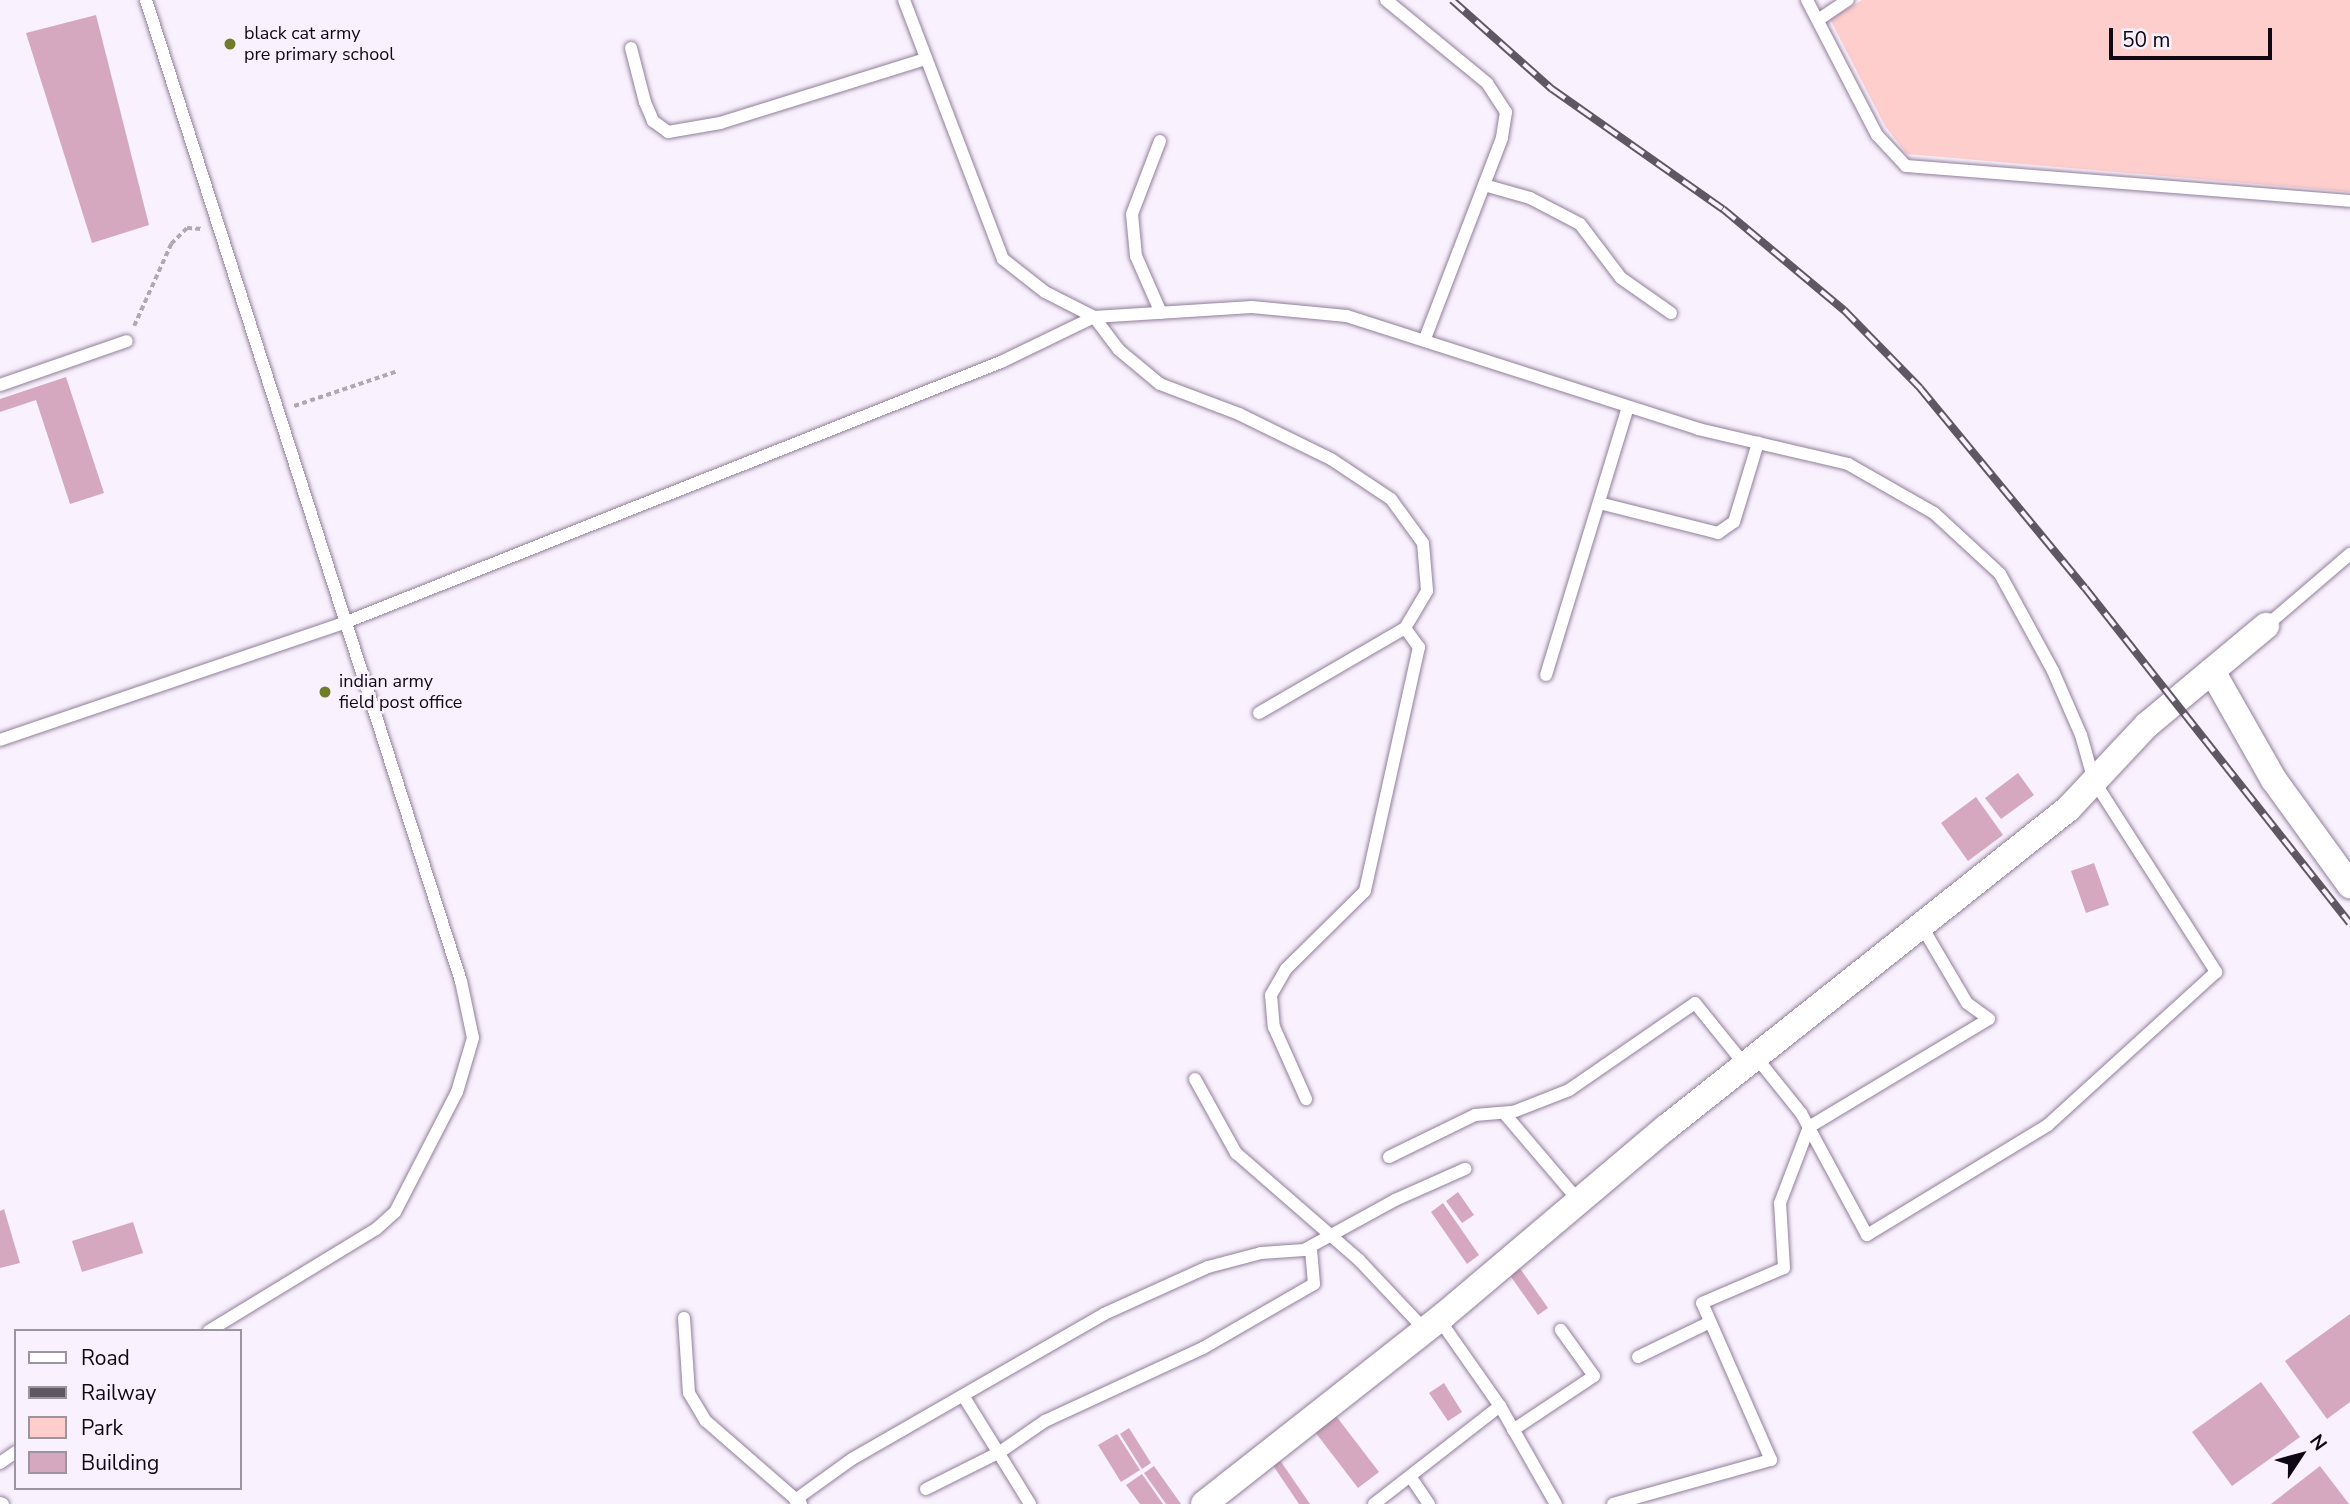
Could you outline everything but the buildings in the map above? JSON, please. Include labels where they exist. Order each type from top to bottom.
[{"type":"street","points":[[1204,1504],[1432,1324],[1578,1201],[2068,808],[2147,725],[2266,626]]},
{"type":"street","points":[[2213,671],[2273,780],[2350,885]]},
{"type":"lane","points":[[146,0],[461,981],[473,1038],[457,1092],[396,1212],[376,1229],[212,1329]]},
{"type":"lane","points":[[904,0],[1003,259],[1045,292],[1094,317],[1119,350],[1160,384],[1239,414],[1331,459],[1391,499],[1423,543],[1427,591],[1405,628],[1259,713]]},
{"type":"lane","points":[[1386,0],[1487,83],[1506,112],[1484,185],[1424,341]]},
{"type":"lane","points":[[1807,0],[1877,135],[1906,166],[2350,201]]},
{"type":"lane","points":[[1818,20],[1848,0]]},
{"type":"lane","points":[[631,48],[645,102],[653,121],[668,132],[720,123],[926,59]]},
{"type":"lane","points":[[1160,141],[1132,214],[1136,256],[1161,313]]},
{"type":"lane","points":[[1484,185],[1530,198],[1580,224],[1621,278],[1671,313]]},
{"type":"lane","points":[[1,735],[344,623],[1001,362],[1094,317],[1252,307],[1348,316],[1628,407],[1758,443],[1848,464],[1934,513],[2000,574],[2053,671],[2081,735],[2094,781],[2216,972],[2048,1125],[1867,1235],[1809,1127],[1695,1003],[1569,1090],[1504,1113],[1475,1115],[1389,1157]]},
{"type":"lane","points":[[0,385],[127,341]]},
{"type":"lane","points":[[1546,675],[1628,407]]},
{"type":"lane","points":[[1599,503],[1718,533],[1730,526],[1737,514],[1758,443]]},
{"type":"lane","points":[[2266,626],[2350,554]]},
{"type":"lane","points":[[1306,1099],[1274,1027],[1271,995],[1286,969],[1365,891],[1419,646],[1405,628]]},
{"type":"lane","points":[[1613,1504],[1770,1460],[1702,1303],[1784,1268],[1780,1202],[1809,1127],[1989,1019],[1967,1003],[1921,925]]},
{"type":"lane","points":[[1195,1079],[1236,1153],[1432,1324],[1500,1406],[1556,1504]]},
{"type":"lane","points":[[1504,1113],[1578,1201]]},
{"type":"lane","points":[[684,1318],[689,1393],[706,1421],[798,1502],[852,1459],[964,1397],[1104,1314],[1208,1267],[1261,1253],[1311,1247],[1395,1200],[1465,1169]]},
{"type":"lane","points":[[926,1489],[1000,1452],[1045,1421],[1203,1348],[1314,1284],[1311,1247]]},
{"type":"lane","points":[[1638,1357],[1710,1322]]},
{"type":"lane","points":[[1513,1430],[1594,1376],[1561,1330]]},
{"type":"lane","points":[[964,1397],[1030,1504]]},
{"type":"lane","points":[[1374,1504],[1500,1406]]},
{"type":"lane","points":[[1410,1476],[1429,1504]]},
{"type":"path","points":[[127,341],[171,244],[187,228],[220,230]]},
{"type":"path","points":[[277,411],[398,371]]},
{"type":"green space","points":[[1862,0],[2350,0],[2350,192],[1907,154],[1885,126],[1830,19]]},
{"type":"railway","points":[[1452,0],[1552,89],[1723,209],[1844,310],[1920,388],[2085,588],[2350,923]]},
{"type":"place","name":"black cat army pre primary school","points":[[230,44]]},
{"type":"place","name":"indian army field post office","points":[[325,692]]}]
